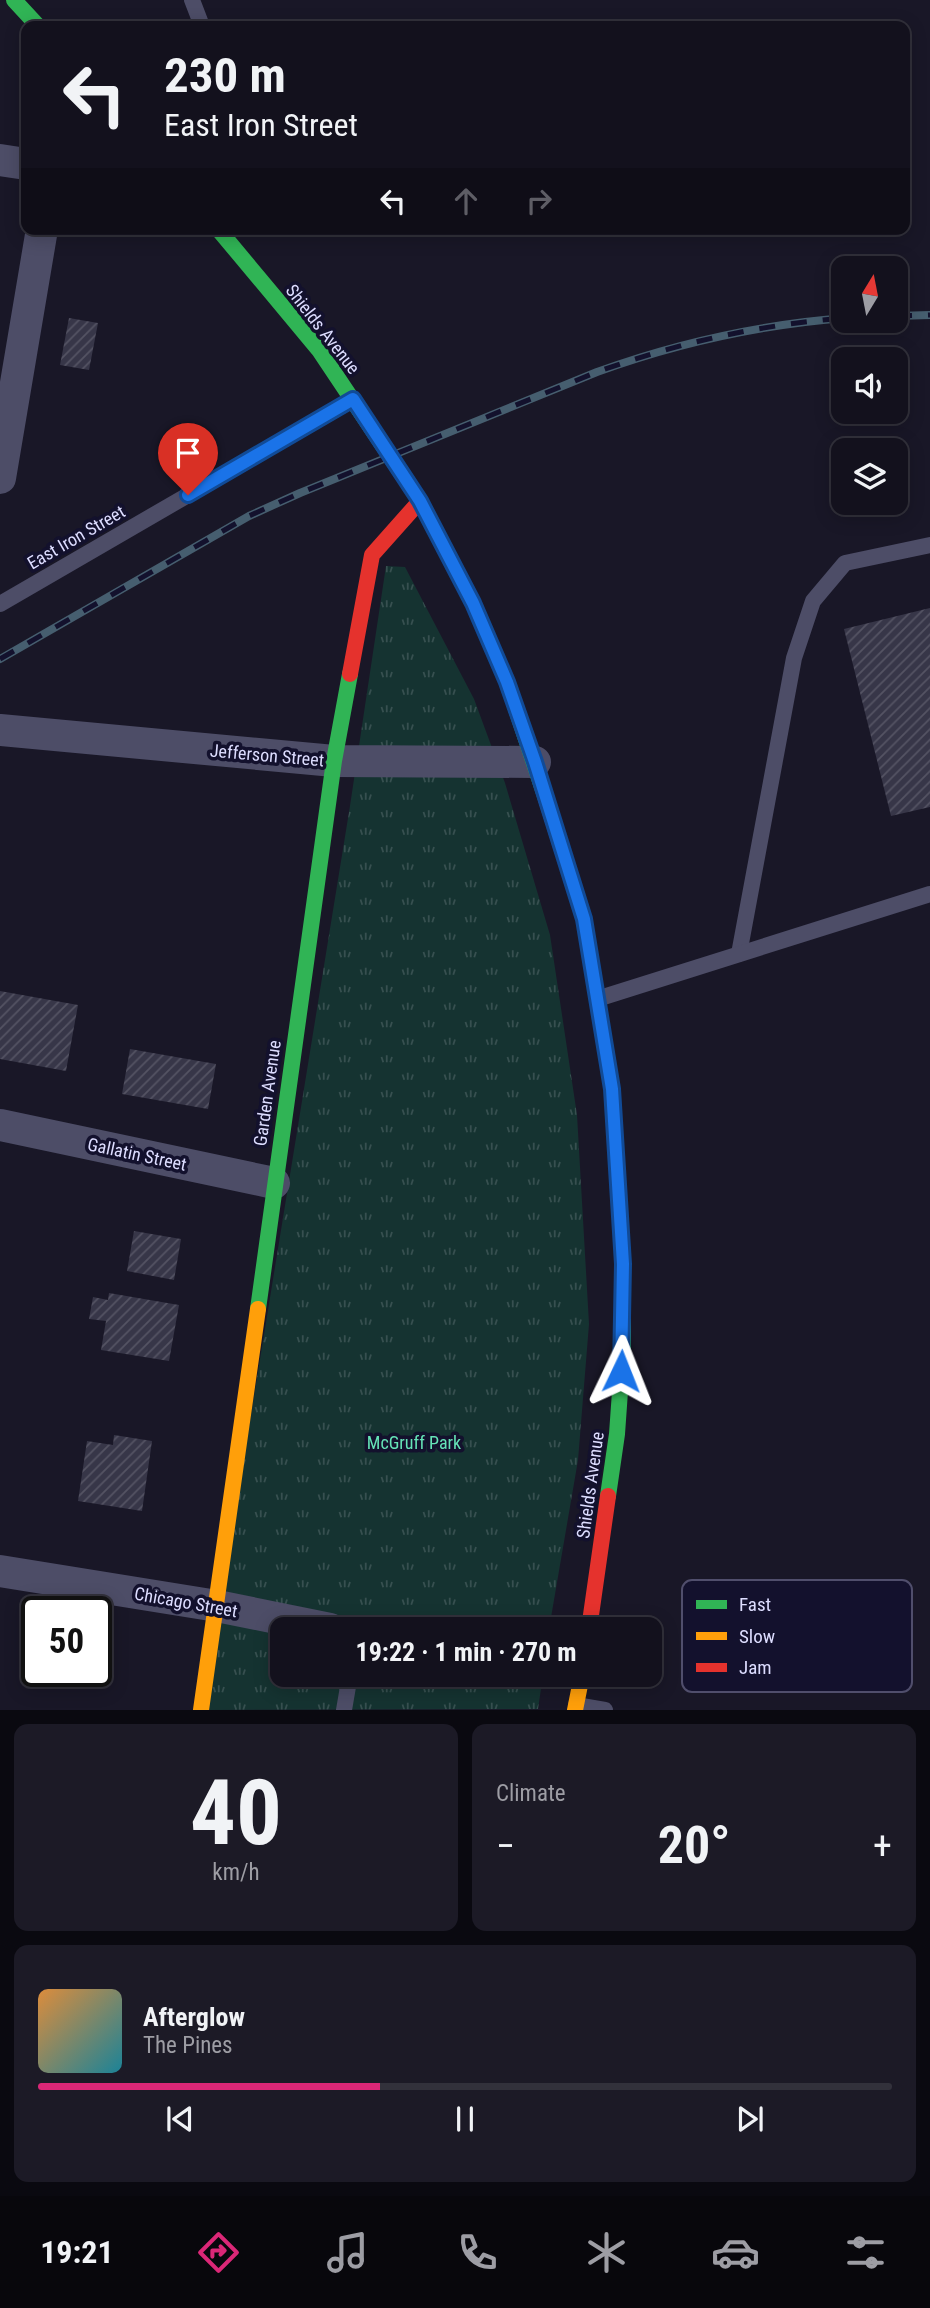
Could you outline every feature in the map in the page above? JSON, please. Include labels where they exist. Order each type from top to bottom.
[{"type":"main road","points":[[14,0],[33,21]]},
{"type":"main road","name":"Shields Avenue","points":[[223,235],[319,350],[420,501],[473,603],[507,682],[584,919],[612,1089],[623,1264],[617,1434],[591,1617]]},
{"type":"main road","name":"Garden Avenue","points":[[201,1710],[334,761],[372,555],[420,501]]},
{"type":"main road","points":[[576,1707],[580,1687]]},
{"type":"street","points":[[0,160],[21,163]]},
{"type":"street","points":[[0,478],[41,235]]},
{"type":"street","name":"Jefferson Street","points":[[0,730],[334,761],[535,762]]},
{"type":"street","name":"Gallatin Street","points":[[0,1125],[274,1183]]},
{"type":"street","name":"Chicago Street","points":[[0,1571],[271,1617]]},
{"type":"lane","points":[[192,0],[200,21]]},
{"type":"lane","name":"East Iron Street","points":[[0,604],[353,399]]},
{"type":"lane","points":[[739,954],[794,658],[813,601],[845,563],[930,545]]},
{"type":"lane","points":[[597,999],[930,894]]},
{"type":"lane","points":[[344,1710],[348,1687]]},
{"type":"lane","points":[[576,1707],[605,1710]]},
{"type":"green space","name":"McGruff Park","points":[[386,566],[405,567],[474,699],[505,783],[550,935],[577,1115],[589,1324],[578,1460],[551,1617],[270,1617],[270,1687],[541,1687],[538,1709],[203,1710],[350,806]]},
{"type":"building","points":[[69,318],[98,323],[89,370],[60,365]]},
{"type":"building","points":[[930,608],[930,807],[891,816],[844,629]]},
{"type":"building","points":[[0,991],[78,1005],[66,1071],[0,1059]]},
{"type":"building","points":[[130,1049],[216,1064],[208,1109],[122,1094]]},
{"type":"building","points":[[134,1231],[181,1239],[174,1280],[127,1271]]},
{"type":"building","points":[[109,1293],[179,1305],[169,1361],[101,1350],[106,1321],[89,1319],[93,1297],[108,1300]]},
{"type":"building","points":[[114,1435],[152,1441],[142,1511],[78,1501],[87,1441],[113,1445]]},
{"type":"railway","points":[[908,316],[930,315]]},
{"type":"railway","points":[[0,659],[249,516],[300,493],[597,372],[657,352],[780,325],[831,319]]},
{"type":"traffic: fast","points":[[14,0],[33,21]]},
{"type":"traffic: fast","points":[[223,235],[319,350],[420,501],[473,603],[507,682],[546,799]]},
{"type":"traffic: fast","points":[[258,1309],[334,761],[350,674]]},
{"type":"traffic: fast","points":[[603,1033],[612,1089],[623,1264],[623,1349],[617,1434],[608,1496]]},
{"type":"traffic: slow","points":[[201,1710],[258,1309]]},
{"type":"traffic: slow","points":[[575,1710],[580,1687]]},
{"type":"traffic: jam","points":[[350,674],[372,555],[420,501]]},
{"type":"traffic: jam","points":[[546,799],[584,919],[603,1033]]},
{"type":"traffic: jam","points":[[591,1617],[608,1496]]},
{"type":"route","points":[[188,495],[353,399],[420,501],[473,603],[507,682],[584,919],[612,1089],[623,1264],[621,1371]]}]
